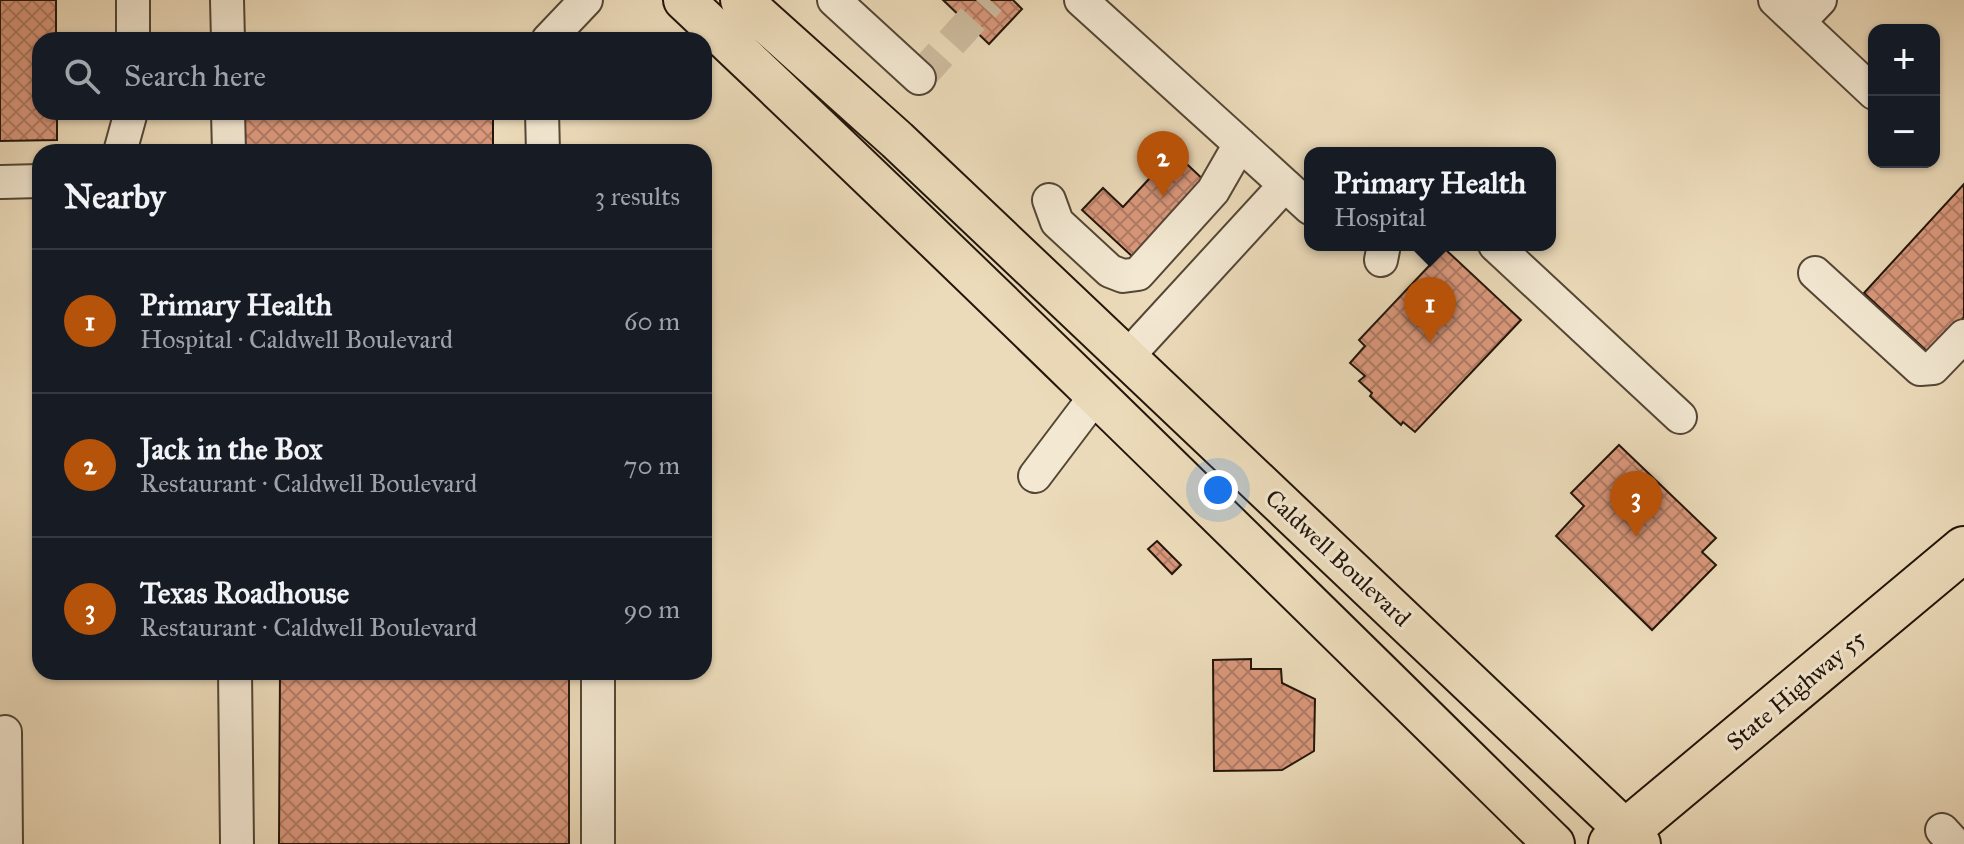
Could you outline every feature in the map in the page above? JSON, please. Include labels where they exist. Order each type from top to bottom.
[{"type":"highway","name":"State Highway 55","points":[[1626,840],[1964,549]]},
{"type":"main road","name":"Caldwell Boulevard","points":[[684,0],[1097,394],[1554,844]]},
{"type":"main road","name":"Caldwell Boulevard","points":[[741,0],[897,140],[1127,357],[1626,840]]},
{"type":"street","points":[[133,0],[133,32]]},
{"type":"street","points":[[227,0],[228,32]]},
{"type":"street","points":[[556,32],[586,0]]},
{"type":"street","points":[[834,0],[919,78]]},
{"type":"street","points":[[1081,0],[1304,202]]},
{"type":"street","points":[[1775,0],[1809,11],[1868,85]]},
{"type":"street","points":[[123,144],[130,120]]},
{"type":"street","points":[[228,120],[229,144]]},
{"type":"street","points":[[542,120],[543,144]]},
{"type":"street","points":[[1049,200],[1057,222],[1110,271],[1123,276],[1138,274],[1213,191],[1240,144]]},
{"type":"street","points":[[2,182],[32,181]]},
{"type":"street","points":[[1127,357],[1285,185]]},
{"type":"street","points":[[1501,251],[1680,417]]},
{"type":"street","points":[[1815,273],[1920,369],[1933,368],[1964,336]]},
{"type":"street","points":[[1035,476],[1097,394]]},
{"type":"street","points":[[235,680],[237,844]]},
{"type":"street","points":[[598,680],[598,844]]},
{"type":"street","points":[[3,748],[6,844]]},
{"type":"building","points":[[0,0],[56,0],[56,32],[32,32],[32,120],[57,120],[57,140],[0,141]]},
{"type":"building","points":[[943,0],[1013,0],[1022,9],[989,44]]},
{"type":"building","points":[[238,120],[493,120],[493,144],[238,144]]},
{"type":"building","points":[[1174,152],[1207,183],[1135,259],[1082,210],[1103,188],[1123,207]]},
{"type":"building","points":[[1964,184],[1964,317],[1930,354],[1864,293]]},
{"type":"building","points":[[1443,251],[1447,251],[1521,320],[1415,432],[1403,422],[1401,425],[1370,396],[1372,393],[1359,381],[1365,376],[1350,363],[1365,346],[1359,340]]},
{"type":"building","points":[[1619,445],[1716,538],[1702,552],[1716,565],[1652,630],[1556,536],[1584,506],[1571,493]]},
{"type":"building","points":[[1157,541],[1181,565],[1172,574],[1148,549]]},
{"type":"building","points":[[1251,659],[1251,669],[1281,669],[1282,683],[1315,699],[1314,751],[1282,770],[1214,771],[1213,660]]},
{"type":"building","points":[[280,680],[569,680],[569,844],[279,844]]},
{"type":"tunnel","points":[[919,78],[990,0]]},
{"type":"place","name":"Jack in the Box","points":[[1163,197]]},
{"type":"place","name":"Primary Health","points":[[1430,343]]},
{"type":"place","name":"Texas Roadhouse","points":[[1636,537]]}]
